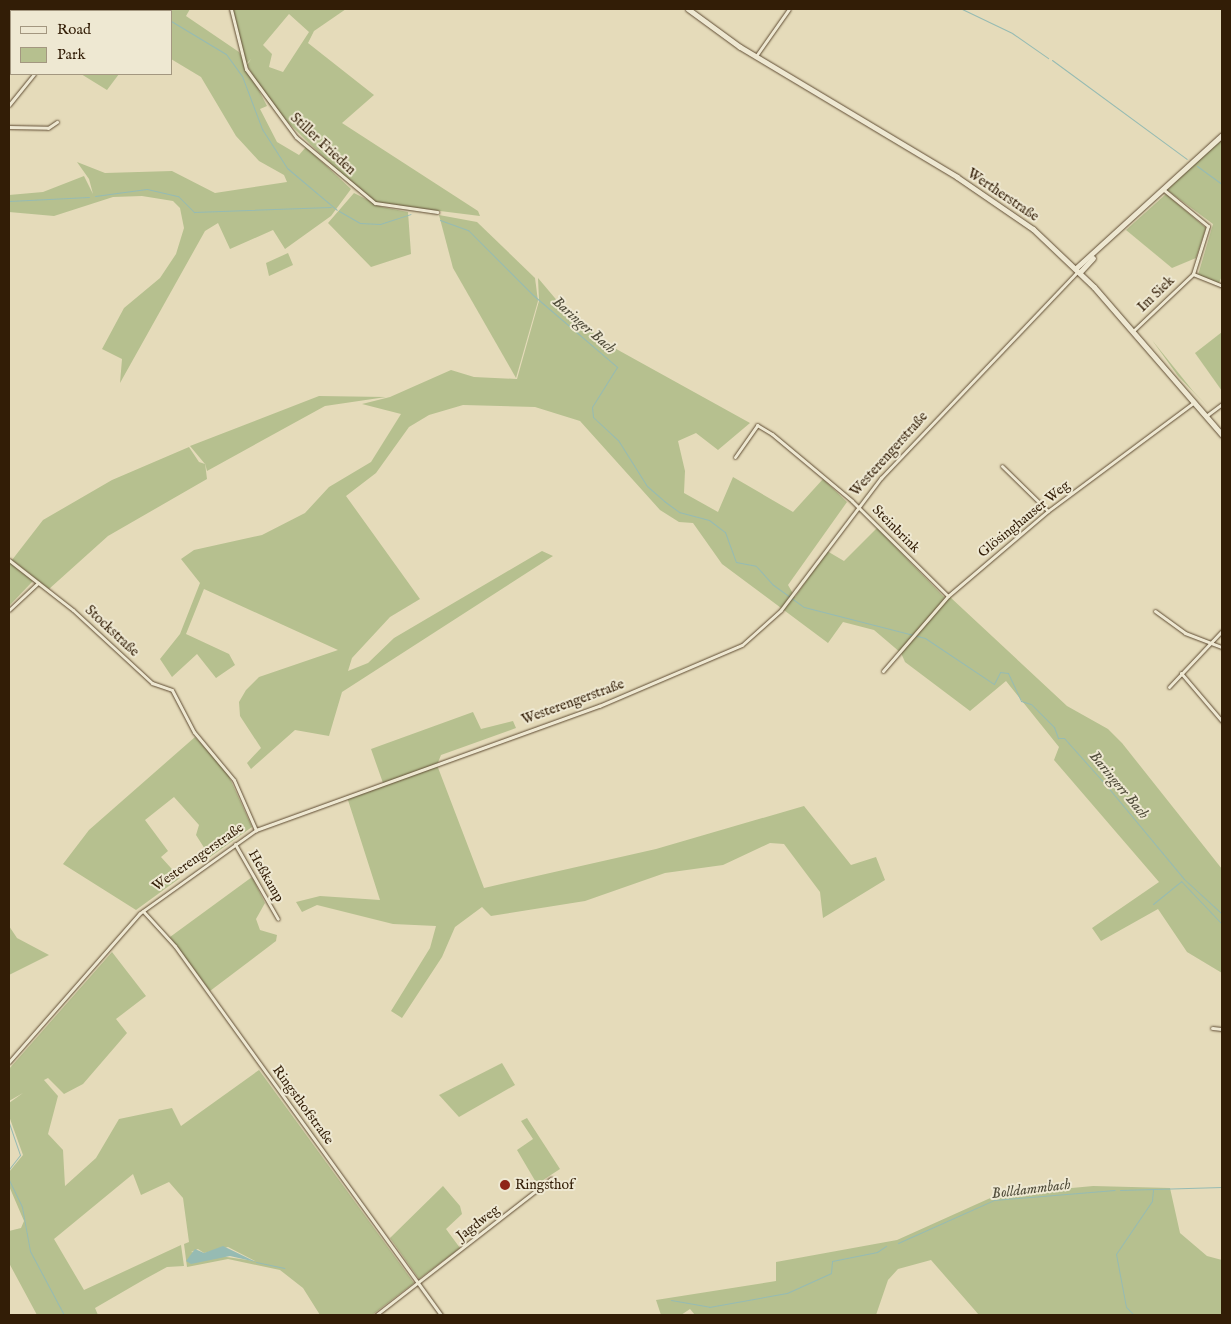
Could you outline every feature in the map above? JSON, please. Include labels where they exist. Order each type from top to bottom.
[{"type":"main road","name":"Wertherstraße","points":[[688,9],[756,57],[1003,206],[1078,270],[1133,331],[1222,436]]},
{"type":"main road","name":"Westerengerstraße","points":[[1078,270],[1222,135]]},
{"type":"street","name":"Stiller Frieden","points":[[231,9],[246,70],[296,137],[375,203],[437,212]]},
{"type":"street","points":[[756,57],[789,9]]},
{"type":"street","points":[[9,105],[33,75]]},
{"type":"street","points":[[9,127],[48,128],[57,122]]},
{"type":"street","points":[[1164,190],[1208,226],[1193,274]]},
{"type":"street","name":"Westerengerstraße","points":[[9,1062],[143,911],[256,830],[599,706],[742,646],[766,626],[790,598],[857,506],[1078,270]]},
{"type":"street","name":"Im Siek","points":[[1133,331],[1193,274],[1222,286]]},
{"type":"street","name":"Glösinghauser Weg","points":[[883,671],[948,596],[1048,511],[1194,402]]},
{"type":"street","points":[[1206,416],[1222,404]]},
{"type":"street","name":"Steinbrink","points":[[735,457],[757,425],[857,506],[948,596]]},
{"type":"street","points":[[1002,466],[1048,511]]},
{"type":"street","name":"Stockstraße","points":[[9,560],[152,683],[172,690],[194,732],[234,780],[256,830]]},
{"type":"street","points":[[9,610],[38,583]]},
{"type":"street","points":[[1155,610],[1185,633],[1222,647]]},
{"type":"street","points":[[1170,687],[1209,642],[1222,632]]},
{"type":"street","points":[[1181,673],[1222,721]]},
{"type":"street","name":"Heßkamp","points":[[235,844],[278,919]]},
{"type":"street","name":"Ringsthofstraße","points":[[143,911],[175,946],[441,1315]]},
{"type":"street","points":[[1212,1028],[1222,1029]]},
{"type":"street","name":"Jagdweg","points":[[376,1315],[551,1179]]},
{"type":"green space","points":[[105,9],[107,10],[21,10]]},
{"type":"green space","points":[[190,9],[186,16],[239,52],[267,106],[260,109],[277,142],[299,155],[306,147],[351,189],[331,216],[285,249],[273,230],[230,249],[218,223],[205,231],[120,383],[122,359],[102,349],[124,308],[160,278],[176,254],[184,228],[180,208],[173,201],[142,196],[113,197],[54,216],[9,212],[9,195],[43,192],[84,176],[93,194],[89,179],[77,162],[105,173],[172,171],[215,193],[287,182],[284,175],[259,161],[236,136],[201,77],[172,60],[172,10],[128,10]]},
{"type":"green space","points":[[232,9],[346,9],[314,31],[308,43],[374,95],[342,123],[478,211],[480,216],[376,203],[354,187],[269,104],[247,65],[251,59],[246,64]],"holes":[[[289,14],[309,32],[283,72],[269,67],[272,54],[263,45]]]},
{"type":"green space","points":[[83,75],[118,75],[107,90]]},
{"type":"green space","points":[[1222,139],[1222,276],[1219,283],[1198,275],[1213,224],[1167,190]]},
{"type":"green space","points":[[354,193],[382,207],[408,212],[411,254],[371,267],[328,223]]},
{"type":"green space","points":[[1166,194],[1206,228],[1196,258],[1172,268],[1126,230]]},
{"type":"green space","points":[[439,215],[477,222],[535,278],[538,301],[516,378],[453,268]]},
{"type":"green space","points":[[288,253],[293,265],[269,276],[266,263]]},
{"type":"green space","points":[[538,278],[565,310],[609,345],[750,423],[718,450],[696,433],[678,441],[685,471],[684,493],[718,512],[733,477],[793,512],[823,479],[847,502],[788,585],[795,597],[827,551],[844,561],[877,528],[945,598],[931,615],[950,597],[1067,706],[1108,729],[1122,743],[1222,869],[1222,973],[1187,952],[1158,909],[1101,941],[1092,928],[1159,882],[1054,760],[1059,747],[1006,681],[970,711],[905,662],[901,653],[874,630],[843,622],[828,643],[722,564],[693,523],[679,522],[660,510],[580,421],[535,407],[463,405],[429,415],[409,427],[376,473],[346,496],[420,599],[390,617],[352,658],[348,671],[368,663],[394,638],[542,551],[553,556],[342,692],[329,736],[295,730],[251,769],[247,763],[261,748],[240,716],[239,702],[246,690],[259,677],[338,650],[204,589],[186,634],[229,654],[235,665],[216,678],[197,654],[172,677],[160,659],[180,634],[200,583],[181,559],[194,550],[262,535],[305,513],[329,487],[371,462],[401,414],[362,404],[390,397],[451,370],[474,377],[517,379],[539,301]]},
{"type":"green space","points":[[1222,332],[1222,391],[1195,353]]},
{"type":"green space","points":[[1152,340],[1193,391],[1209,408],[1178,376]]},
{"type":"green space","points":[[319,396],[386,397],[325,406],[207,471],[205,463],[207,479],[108,536],[49,589],[12,560],[43,520],[112,480],[189,447],[199,462],[205,464],[190,446]]},
{"type":"green space","points":[[9,562],[33,581],[9,606]]},
{"type":"green space","points":[[473,712],[481,729],[513,721],[516,728],[441,755],[437,765],[484,888],[656,849],[804,806],[851,865],[876,857],[885,880],[823,918],[820,892],[784,844],[770,843],[723,865],[665,873],[585,901],[491,916],[482,907],[455,927],[442,957],[402,1018],[391,1011],[430,948],[436,926],[393,924],[317,905],[302,912],[296,902],[320,896],[380,900],[347,797],[383,783],[371,749]]},
{"type":"green space","points":[[195,737],[227,772],[252,827],[210,857],[196,835],[199,825],[174,797],[145,820],[168,851],[161,857],[180,878],[136,910],[63,864],[89,830]]},
{"type":"green space","points":[[252,877],[265,903],[256,919],[260,930],[277,935],[276,941],[210,991],[170,937]]},
{"type":"green space","points":[[9,926],[17,938],[49,955],[9,975]]},
{"type":"green space","points":[[112,952],[146,996],[116,1019],[127,1033],[83,1084],[64,1094],[48,1078],[44,1080],[58,1096],[48,1134],[63,1150],[65,1186],[96,1158],[119,1119],[172,1108],[181,1126],[259,1070],[414,1283],[372,1315],[320,1315],[303,1288],[280,1270],[228,1259],[187,1267],[184,1244],[189,1242],[183,1198],[169,1182],[141,1195],[133,1174],[54,1239],[84,1290],[181,1245],[184,1266],[167,1267],[145,1279],[95,1308],[98,1315],[37,1315],[9,1263],[9,1231],[21,1228],[24,1221],[9,1186],[9,1172],[23,1155],[9,1116],[9,1103],[23,1093],[9,1101],[9,1069]],"holes":[[[228,1247],[255,1261],[191,1252],[198,1249],[204,1253]]]},
{"type":"green space","points":[[502,1063],[515,1085],[459,1117],[439,1095]]},
{"type":"green space","points":[[527,1118],[560,1169],[537,1184],[517,1150],[533,1139],[521,1121]]},
{"type":"green space","points":[[443,1186],[460,1206],[462,1214],[446,1229],[460,1248],[419,1279],[390,1238]]},
{"type":"green space","points":[[1093,1186],[1170,1188],[1180,1233],[1207,1256],[1222,1260],[1222,1315],[979,1315],[931,1260],[898,1269],[888,1280],[876,1315],[695,1315],[690,1309],[681,1315],[661,1315],[656,1300],[776,1281],[776,1262],[897,1240],[997,1195]]},
{"type":"water","points":[[223,1246],[256,1262],[230,1256],[191,1264],[186,1261],[195,1249],[204,1253]]},
{"type":"waterway","name":"Baringer Bach","points":[[101,9],[105,10]]},
{"type":"waterway","points":[[962,9],[1012,33],[1048,58]]},
{"type":"waterway","name":"Baringer Bach","points":[[172,22],[226,54],[242,76],[262,129],[287,168],[337,210]]},
{"type":"waterway","points":[[1052,60],[1187,159]]},
{"type":"waterway","points":[[1197,166],[1222,184]]},
{"type":"waterway","points":[[95,196],[147,189],[178,196],[194,212],[331,207]]},
{"type":"waterway","points":[[9,201],[89,197]]},
{"type":"waterway","name":"Baringer Bach","points":[[339,211],[360,223],[380,224],[410,214]]},
{"type":"waterway","name":"Baringerr Bach","points":[[440,220],[468,230],[533,295],[617,367],[592,407],[593,417],[618,440],[647,486],[679,512],[709,520],[725,532],[736,562],[756,566],[772,584],[804,607],[925,638],[994,684],[1000,672],[1008,673],[1021,701],[1031,704],[1054,727],[1058,738],[1064,738],[1106,785],[1184,879],[1222,914]]},
{"type":"waterway","points":[[1153,904],[1181,881],[1222,924]]},
{"type":"waterway","points":[[9,1123],[20,1155],[9,1169]]},
{"type":"waterway","points":[[9,1180],[22,1207],[30,1251],[64,1315]]},
{"type":"waterway","name":"Bolldammbach","points":[[1120,1190],[1222,1187]]},
{"type":"waterway","points":[[1134,1315],[1126,1307],[1116,1254],[1152,1201],[1153,1189]]},
{"type":"waterway","name":"Bolldammbach","points":[[898,1243],[994,1200],[1115,1190]]},
{"type":"waterway","name":"Bolldammbach","points":[[671,1300],[709,1307],[787,1293],[831,1273],[832,1261],[877,1252],[886,1246]]},
{"type":"waterway","points":[[256,1262],[284,1268]]},
{"type":"place","name":"Ringsthof","points":[[505,1185]]}]
